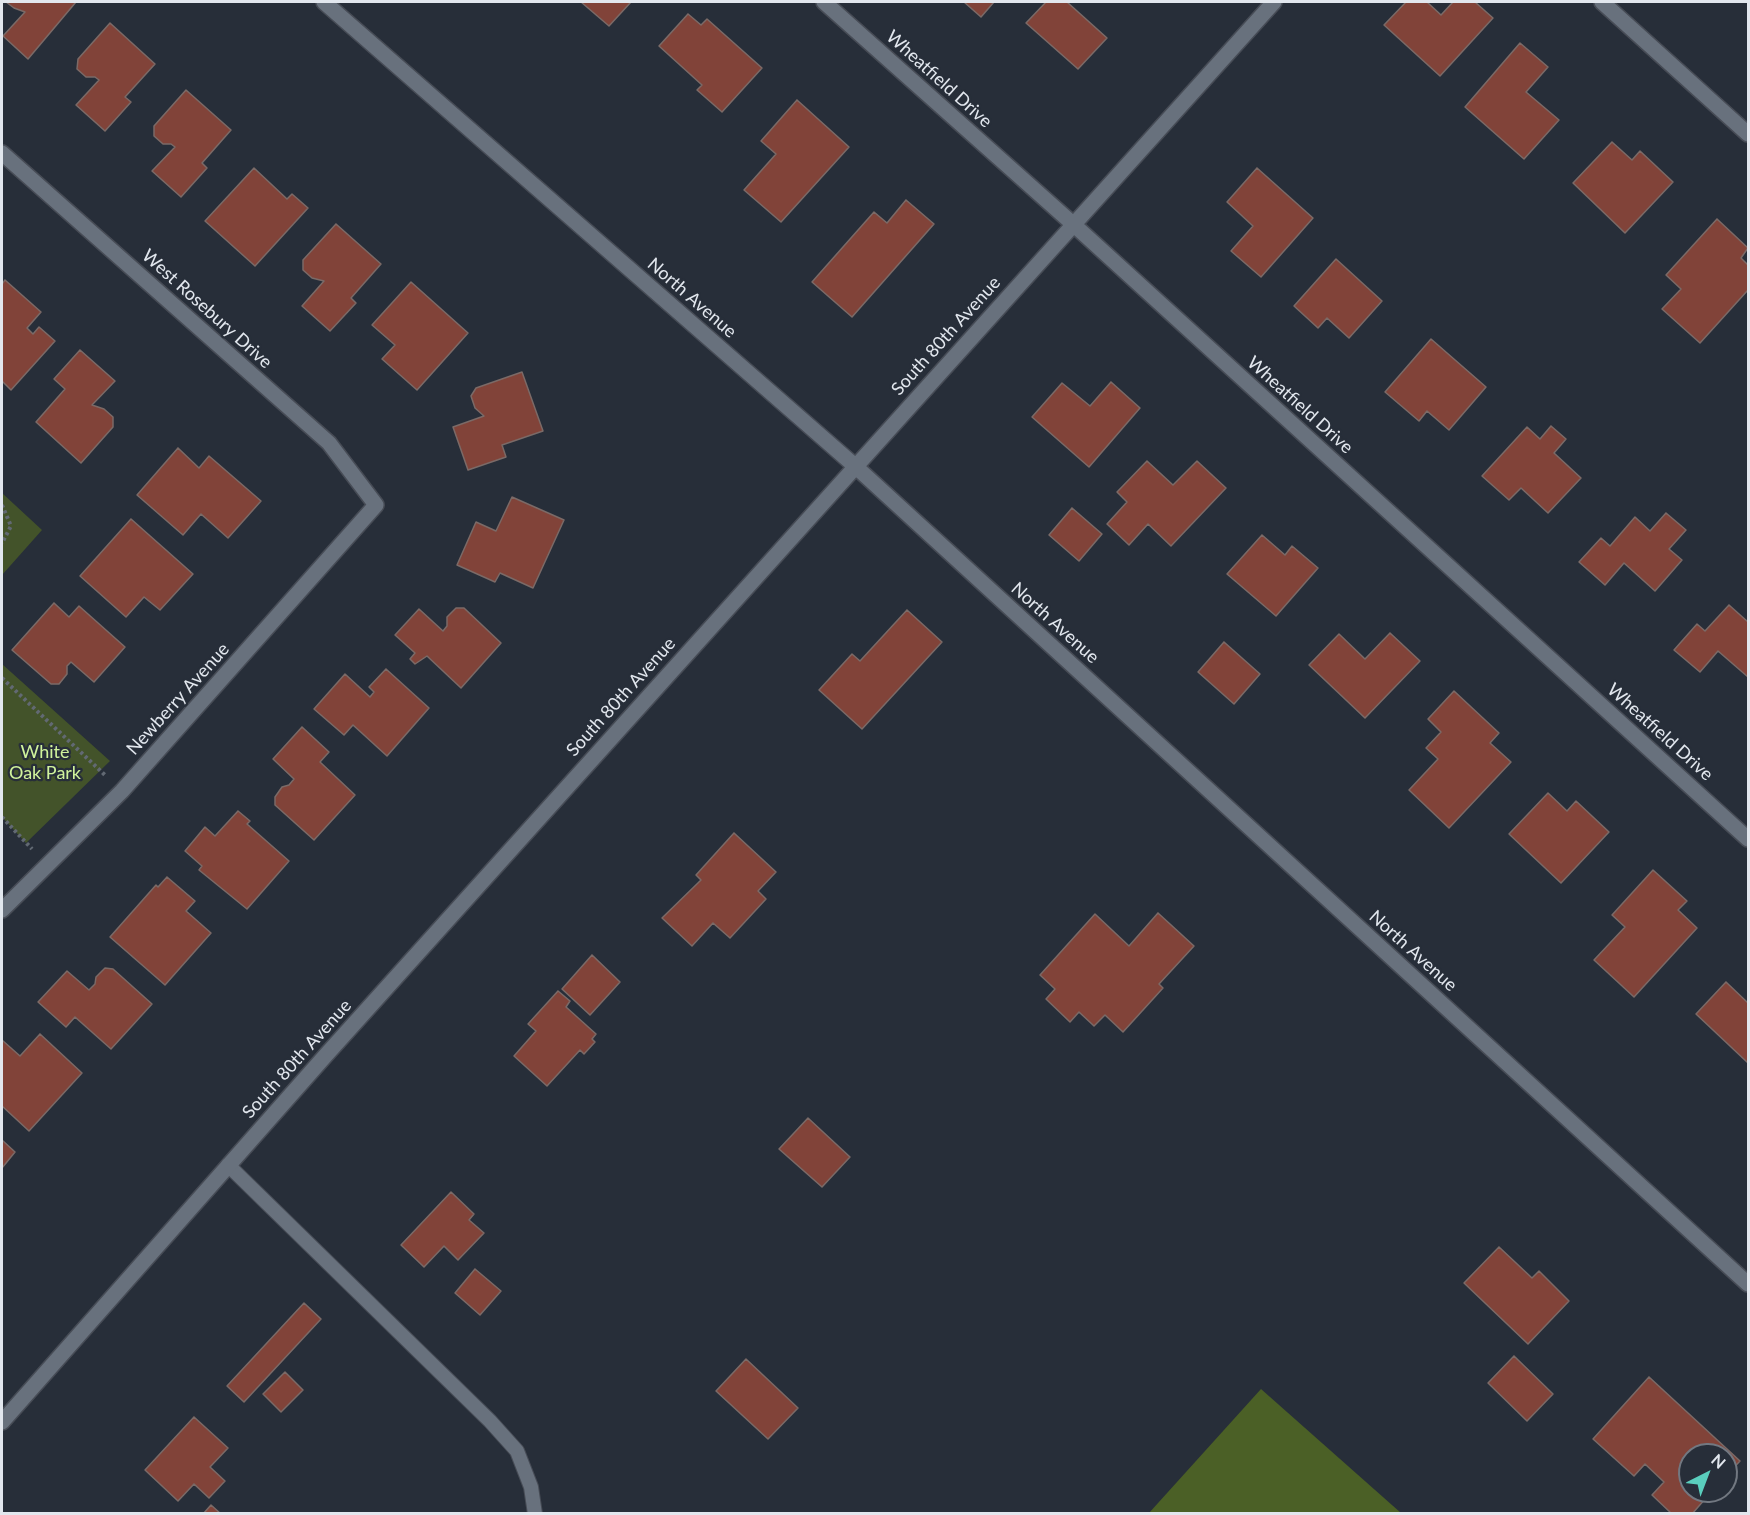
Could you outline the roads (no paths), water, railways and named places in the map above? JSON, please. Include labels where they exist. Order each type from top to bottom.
[{"type":"street","name":"North Avenue","points":[[324,2],[855,466],[1749,1284]]},
{"type":"street","name":"Wheatfield Drive","points":[[824,2],[1073,224],[1749,839]]},
{"type":"street","name":"South 80th Avenue","points":[[2,1422],[228,1165],[1274,2]]},
{"type":"street","points":[[1602,2],[1749,134]]},
{"type":"street","name":"West Rosebury Drive","points":[[2,153],[329,443],[376,505]]},
{"type":"street","name":"Newberry Avenue","points":[[2,910],[46,863],[123,791],[376,505]]},
{"type":"lane","points":[[228,1165],[517,1451],[531,1487],[535,1514]]},
{"type":"park label","name":"White Oak Park","points":[[45,762]]}]
